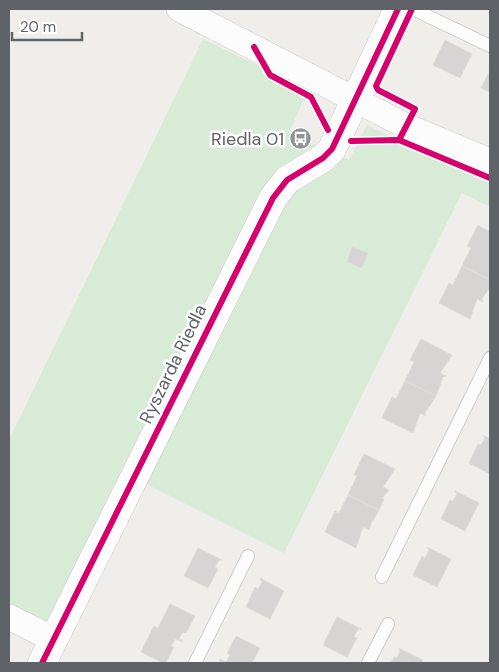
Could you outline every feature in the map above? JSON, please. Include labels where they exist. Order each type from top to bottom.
[{"type":"street","points":[[179,9],[406,126],[490,162]]},
{"type":"street","name":"Ryszarda Riedla","points":[[42,663],[273,198],[286,180],[323,158],[332,149],[398,9]]},
{"type":"street","points":[[9,617],[53,639]]},
{"type":"lane","points":[[413,9],[490,46]]},
{"type":"lane","points":[[382,578],[490,358]]},
{"type":"lane","points":[[195,663],[248,556]]},
{"type":"lane","points":[[368,663],[388,624]]},
{"type":"green space","points":[[203,39],[308,90],[289,133],[349,160],[367,125],[490,184],[490,207],[462,193],[284,553],[126,474],[50,625],[9,604],[9,440]]},
{"type":"building","points":[[445,40],[472,54],[460,78],[433,65]]},
{"type":"building","points":[[490,70],[490,92],[481,88]]},
{"type":"building","points":[[478,225],[490,232],[490,280],[462,266],[471,248],[467,246]]},
{"type":"building","points":[[352,247],[368,253],[362,268],[347,262]]},
{"type":"building","points":[[462,266],[490,280],[490,287],[482,299],[483,302],[477,299],[470,319],[439,303],[449,283],[453,285]]},
{"type":"building","points":[[421,339],[452,355],[440,373],[446,376],[443,377],[436,396],[405,381],[414,362],[410,360]]},
{"type":"building","points":[[405,381],[436,396],[425,413],[426,416],[420,413],[413,433],[382,418],[392,397],[396,399]]},
{"type":"building","points":[[483,435],[490,439],[490,474],[469,463],[478,444],[481,445],[485,438]]},
{"type":"building","points":[[364,454],[395,469],[383,487],[389,490],[382,498],[384,499],[379,510],[348,495],[357,476],[354,475]]},
{"type":"building","points":[[455,491],[479,503],[465,531],[441,519],[450,500],[453,501],[457,494]]},
{"type":"building","points":[[348,495],[379,510],[372,520],[369,530],[363,527],[356,548],[325,532],[335,511],[339,513]]},
{"type":"building","points":[[427,547],[451,559],[437,587],[413,575],[422,556],[425,558],[429,550]]},
{"type":"building","points":[[198,548],[222,560],[219,560],[215,567],[218,569],[208,588],[184,576]]},
{"type":"building","points":[[260,578],[284,591],[270,619],[246,607],[255,587],[258,589],[262,582]]},
{"type":"building","points":[[170,604],[195,616],[186,633],[183,632],[179,639],[182,642],[175,639],[171,646],[174,647],[166,663],[163,663],[141,652],[154,626],[158,628]]},
{"type":"building","points":[[337,617],[361,629],[358,629],[354,637],[357,638],[347,657],[323,645]]},
{"type":"building","points":[[236,636],[260,648],[252,663],[221,663],[219,660],[226,662],[230,655],[227,653]]},
{"type":"building","points":[[398,648],[423,660],[421,663],[391,663],[394,657],[397,658],[400,651]]},
{"type":"cycle path","points":[[42,663],[273,198],[287,180],[323,158],[332,149],[398,9]]},
{"type":"cycle path","points":[[399,140],[415,109],[378,90],[376,86],[412,9]]},
{"type":"cycle path","points":[[254,47],[270,75],[311,97],[328,130]]},
{"type":"cycle path","points":[[351,141],[399,140],[490,178]]},
{"type":"place","name":"Riedla 01","points":[[300,139]]}]
